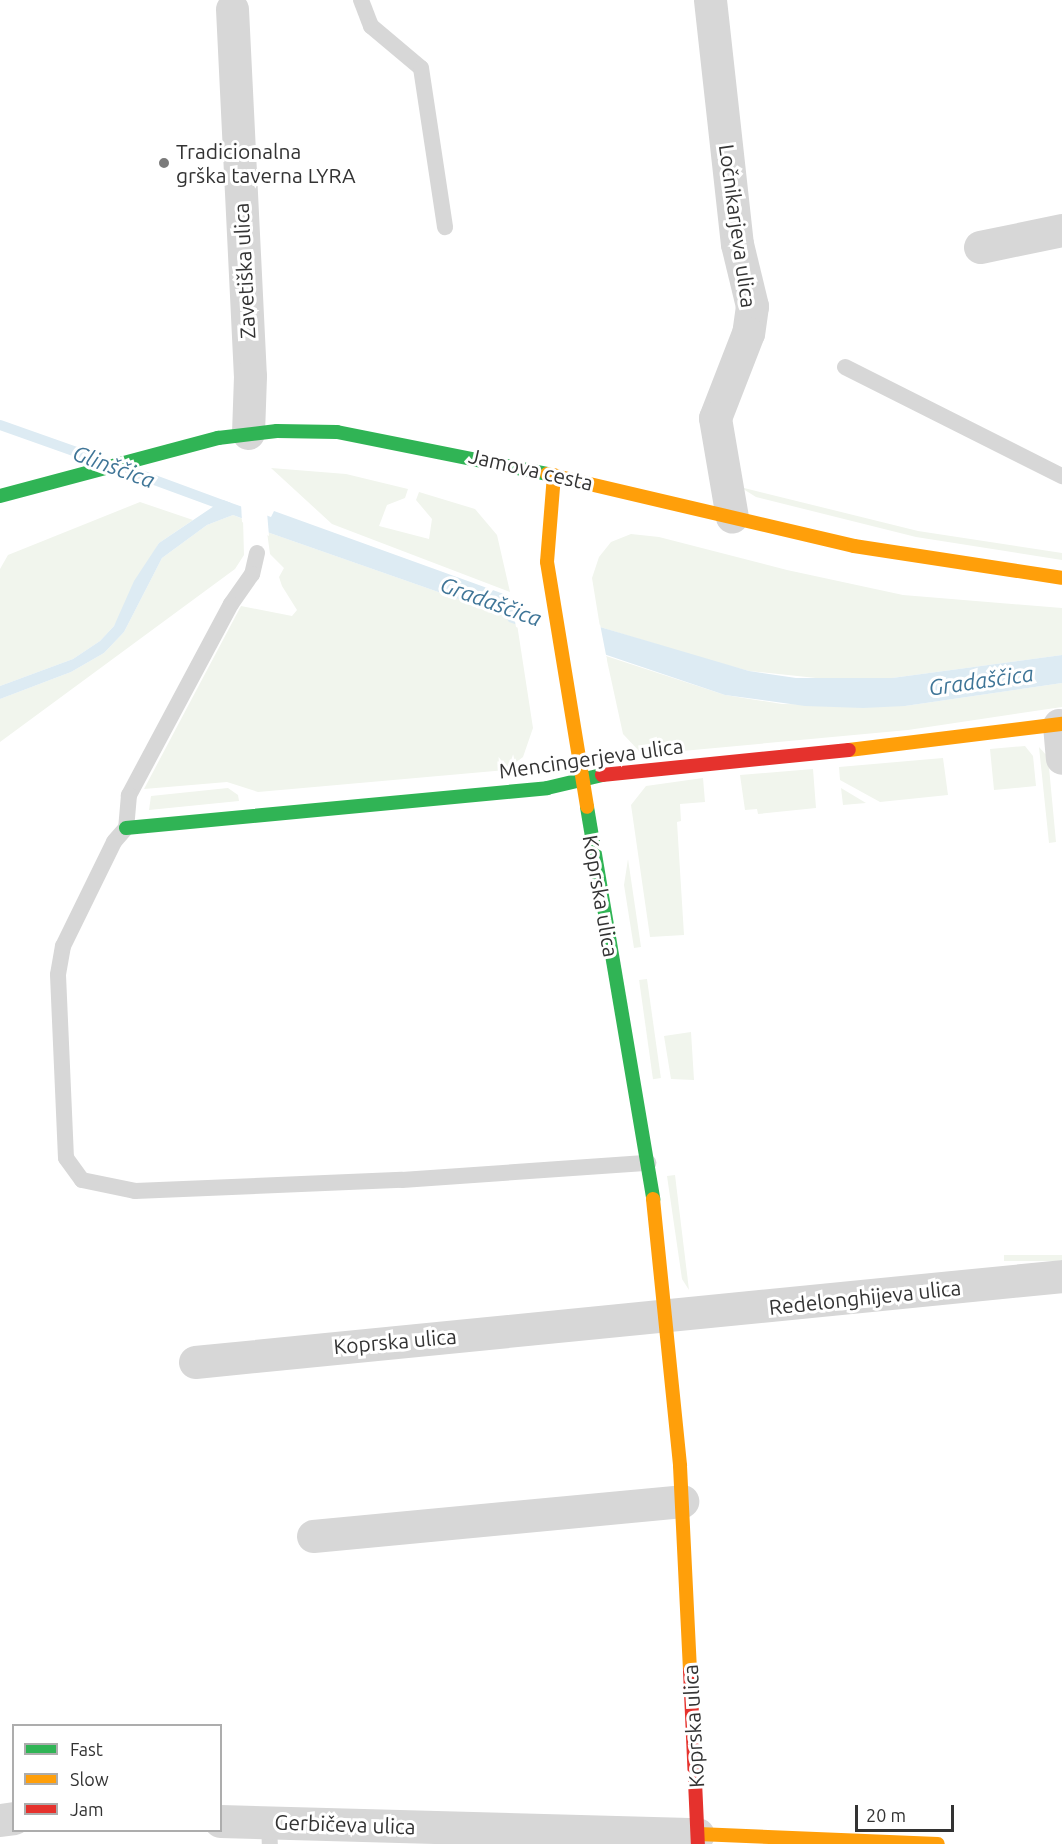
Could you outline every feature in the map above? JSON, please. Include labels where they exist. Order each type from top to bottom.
[{"type":"street","name":"Ločnikarjeva ulica","points":[[710,0],[737,244],[752,306],[748,333],[715,418],[732,517]]},
{"type":"street","name":"Zavetiška ulica","points":[[232,4],[250,376],[248,434]]},
{"type":"street","points":[[980,247],[1062,230]]},
{"type":"street","name":"Jamova cesta","points":[[0,496],[178,448],[248,434],[337,432],[554,474],[854,546],[1062,578]]},
{"type":"street","name":"Koprska ulica","points":[[554,474],[547,528],[547,562],[569,686],[596,880],[648,1163],[667,1317],[682,1501],[698,1839]]},
{"type":"street","points":[[1060,724],[1062,758]]},
{"type":"street","name":"Mencingerjeva ulica","points":[[126,828],[147,823],[547,788],[618,771],[922,744],[1060,724]]},
{"type":"street","name":"Redelonghijeva ulica","points":[[667,1317],[1062,1276]]},
{"type":"street","name":"Koprska ulica","points":[[195,1362],[391,1340],[667,1317]]},
{"type":"street","points":[[313,1536],[682,1501]]},
{"type":"street","name":"Gerbičeva ulica","points":[[222,1821],[270,1833],[938,1844]]},
{"type":"lane","points":[[361,0],[371,26],[421,68],[445,227]]},
{"type":"lane","points":[[845,367],[1062,476]]},
{"type":"lane","points":[[256,552],[252,574],[231,604],[129,795],[126,828],[114,842],[63,946],[58,975],[66,1158],[82,1180],[135,1191],[212,1189],[648,1163]]},
{"type":"shaded area","points":[[271,468],[346,474],[408,489],[405,498],[387,505],[379,526],[429,539],[432,519],[416,500],[419,492],[475,509],[497,535],[510,592],[332,524]]},
{"type":"shaded area","points":[[740,487],[918,531],[1062,553],[1062,560],[916,537],[756,497]]},
{"type":"shaded area","points":[[140,502],[193,520],[159,543],[114,626],[100,641],[73,659],[0,686],[0,569],[8,555]]},
{"type":"shaded area","points":[[233,515],[243,519],[244,555],[235,569],[0,742],[0,699],[71,672],[104,653],[124,632],[162,558],[207,525]]},
{"type":"shaded area","points":[[267,532],[504,615],[517,624],[533,728],[523,757],[506,770],[258,792],[227,782],[144,789],[241,606],[292,616],[297,610],[282,586],[279,577],[284,568],[270,554]]},
{"type":"shaded area","points":[[631,534],[659,537],[787,570],[903,595],[1062,608],[1062,655],[892,678],[835,680],[749,671],[704,659],[600,627],[592,578],[599,557],[611,542]]},
{"type":"shaded area","points":[[606,656],[725,695],[782,704],[905,706],[1062,683],[1062,707],[908,730],[650,754],[639,751],[623,734]]},
{"type":"shaded area","points":[[1025,746],[1033,756],[1036,786],[994,790],[990,749]]},
{"type":"shaded area","points":[[1039,747],[1048,757],[1056,842],[1049,843]]},
{"type":"shaded area","points":[[943,758],[948,795],[880,802],[840,780],[839,767]]},
{"type":"shaded area","points":[[813,769],[816,808],[758,814],[757,809],[745,810],[740,775]]},
{"type":"shaded area","points":[[703,778],[705,802],[680,804],[681,821],[677,822],[684,935],[650,937],[631,805],[646,786]]},
{"type":"shaded area","points":[[228,788],[238,795],[239,801],[149,810],[151,796]]},
{"type":"shaded area","points":[[841,788],[866,803],[843,805]]},
{"type":"shaded area","points":[[628,859],[641,947],[634,948],[624,885]]},
{"type":"shaded area","points":[[647,979],[661,1078],[653,1079],[639,980]]},
{"type":"shaded area","points":[[691,1032],[694,1080],[671,1079],[664,1036]]},
{"type":"shaded area","points":[[675,1175],[689,1290],[682,1279],[667,1176]]},
{"type":"shaded area","points":[[1004,1255],[1062,1255],[1062,1261],[1004,1261]]},
{"type":"water","name":"Gradaščica","points":[[223,500],[271,517],[274,511],[501,593],[599,633],[600,627],[749,671],[796,678],[892,678],[1062,655],[1062,683],[905,706],[863,708],[805,706],[725,695],[509,622],[504,615],[267,532],[268,528],[233,515],[207,525],[162,558],[124,632],[104,653],[71,672],[0,699],[0,686],[73,659],[100,641],[114,626],[134,581],[159,543]]},
{"type":"pier","points":[[241,503],[267,512],[269,536],[242,522]]},
{"type":"pier","points":[[510,594],[597,629],[600,624],[607,660],[516,627]]},
{"type":"waterway","name":"Glinščica","points":[[0,425],[99,460]]},
{"type":"waterway","name":"Glinščica","points":[[130,471],[228,507]]},
{"type":"traffic: fast","points":[[0,496],[218,438],[277,431],[337,432],[547,474]]},
{"type":"traffic: fast","points":[[126,828],[547,788],[602,775]]},
{"type":"traffic: fast","points":[[587,807],[653,1199]]},
{"type":"traffic: slow","points":[[547,474],[854,546],[1062,578]]},
{"type":"traffic: slow","points":[[554,475],[547,562],[587,807]]},
{"type":"traffic: slow","points":[[849,750],[1062,724]]},
{"type":"traffic: slow","points":[[653,1199],[680,1466],[690,1671]]},
{"type":"traffic: slow","points":[[698,1834],[938,1844]]},
{"type":"traffic: jam","points":[[602,775],[849,750]]},
{"type":"traffic: jam","points":[[690,1671],[698,1844]]},
{"type":"place","name":"Tradicionalna grška taverna LYRA","points":[[164,163]]}]
